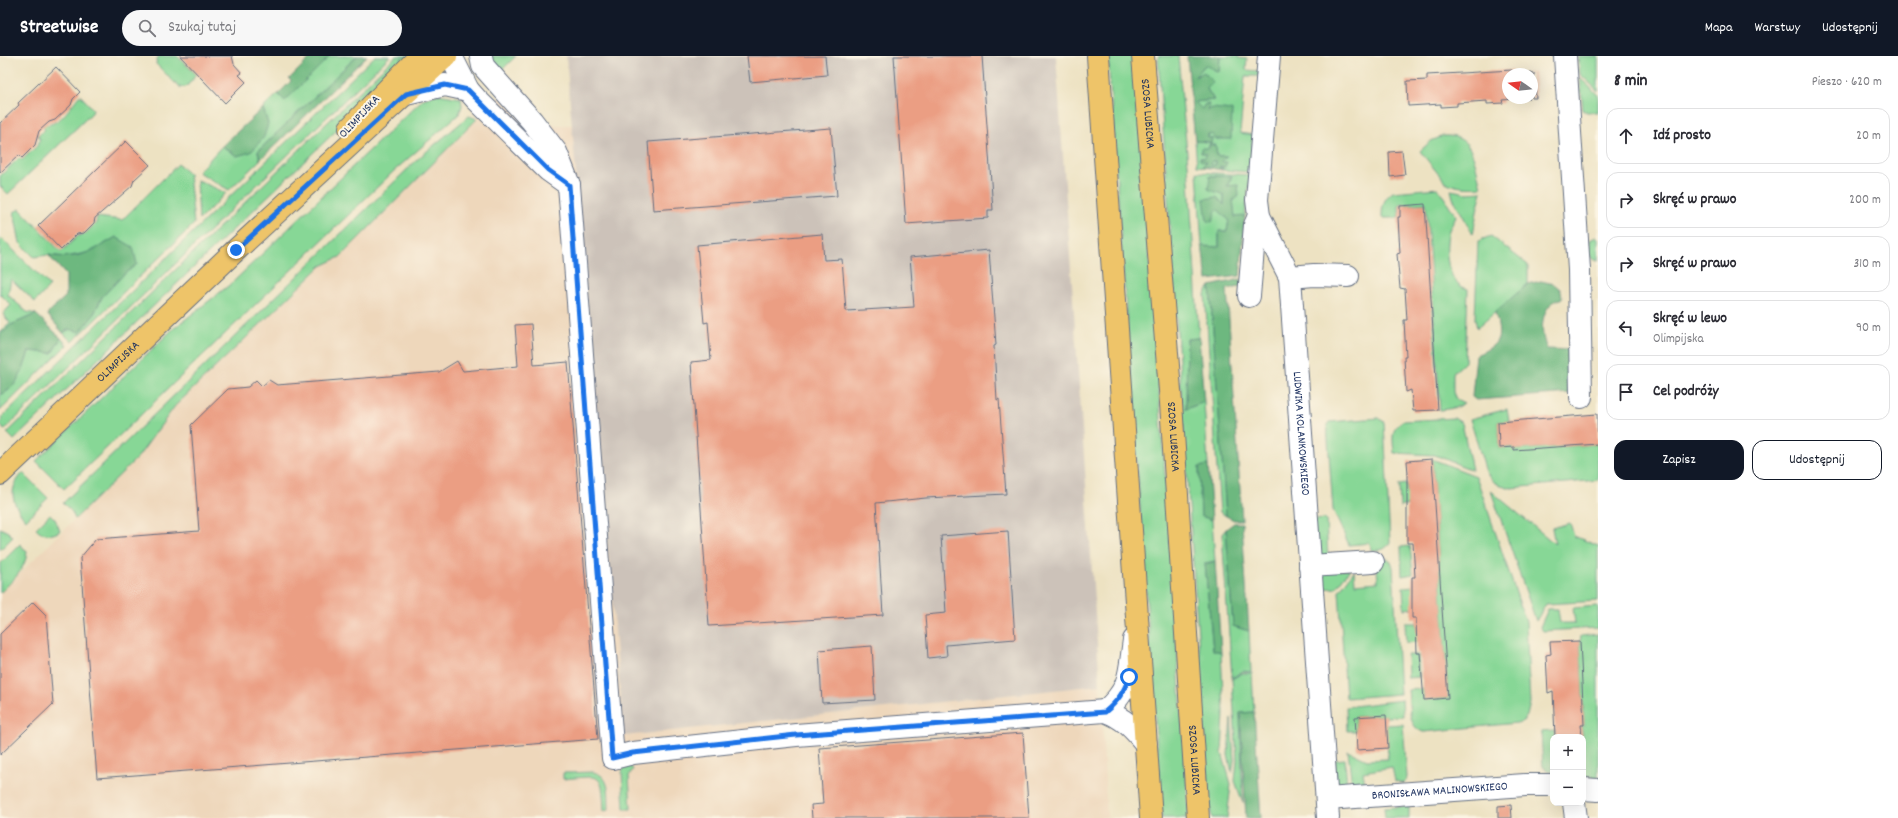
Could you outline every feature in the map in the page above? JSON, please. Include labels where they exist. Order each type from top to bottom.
[{"type":"main road","name":"OLIMPIJSKA","points":[[236,250],[377,98],[420,56]]},
{"type":"main road","name":"OLIMPIJSKA","points":[[0,474],[236,250],[446,56]]},
{"type":"main road","points":[[1098,56],[1151,818]]},
{"type":"main road","name":"SZOSA LUBICKA","points":[[1143,56],[1171,403],[1198,818]]},
{"type":"street","points":[[451,56],[468,90],[548,170],[569,185]]},
{"type":"street","points":[[458,56],[482,61],[556,152],[569,185],[612,758],[633,753],[796,735],[1105,712],[1119,716],[1132,727],[1146,744]]},
{"type":"street","name":"LUDWIKA KOLANKOWSKIEGO","points":[[1269,56],[1257,200],[1259,216],[1290,277],[1328,809]]},
{"type":"street","points":[[1565,56],[1579,270],[1582,397]]},
{"type":"street","points":[[406,94],[445,85],[468,90]]},
{"type":"street","points":[[1249,296],[1255,225],[1259,216]]},
{"type":"street","points":[[1290,277],[1314,275],[1348,276]]},
{"type":"street","points":[[1310,566],[1373,562]]},
{"type":"street","points":[[1105,712],[1117,702],[1124,691],[1129,677],[1137,619]]},
{"type":"street","name":"BRONISŁAWA MALINOWSKIEGO","points":[[1328,809],[1525,785],[1550,785]]},
{"type":"street","points":[[1586,788],[1598,790]]},
{"type":"street","points":[[1574,806],[1576,818]]},
{"type":"shaded area","points":[[566,56],[1056,56],[1100,685],[624,736]]},
{"type":"shaded area","points":[[513,83],[544,121],[550,125],[572,125],[624,736],[1100,685],[1107,818],[0,818],[0,593],[138,457],[175,406],[321,266],[340,257]]},
{"type":"green space","points":[[159,56],[177,56],[196,74],[193,77],[194,78],[186,87],[179,87],[156,64]]},
{"type":"green space","points":[[312,56],[330,56],[285,101],[278,94],[291,81],[289,79]]},
{"type":"green space","points":[[330,56],[357,56],[258,151],[260,160],[229,190],[198,172],[222,146],[237,156],[268,124],[263,108],[278,94],[285,101]]},
{"type":"green space","points":[[357,56],[367,56],[260,160],[258,151]]},
{"type":"green space","points":[[375,56],[390,56],[4,430],[0,424],[3,416]]},
{"type":"green space","points":[[396,56],[414,56],[14,440],[7,433]]},
{"type":"green space","points":[[487,56],[516,56],[503,69],[493,68]]},
{"type":"green space","points":[[1108,56],[1134,56],[1137,80],[1189,818],[1162,818]]},
{"type":"green space","points":[[1158,56],[1178,56],[1188,164],[1199,338],[1187,339],[1186,409],[1204,402],[1208,465],[1199,468],[1201,516],[1212,520],[1215,561],[1205,563],[1213,650],[1221,652],[1224,713],[1222,753],[1231,784],[1227,818],[1212,818],[1210,808]]},
{"type":"green space","points":[[1187,56],[1220,56],[1219,72],[1205,65],[1195,77],[1204,72],[1213,82],[1207,89],[1214,100],[1195,102],[1202,109],[1205,104],[1209,104],[1207,111],[1212,108],[1232,110],[1231,139],[1214,139],[1214,135],[1208,134],[1208,138],[1212,138],[1211,145],[1216,145],[1217,156],[1227,156],[1222,160],[1223,162],[1227,162],[1225,167],[1220,166],[1219,168],[1223,168],[1222,170],[1210,168],[1212,165],[1216,165],[1216,161],[1212,161],[1208,167],[1202,167],[1206,162],[1200,160],[1200,157],[1205,158],[1206,154],[1201,153],[1201,148],[1209,148],[1210,142],[1195,141]]},
{"type":"green space","points":[[1220,56],[1238,56],[1238,58],[1247,59],[1246,70],[1259,71],[1259,76],[1245,76],[1240,133],[1253,135],[1249,172],[1222,170],[1223,168],[1219,168],[1222,159],[1226,156],[1217,156],[1216,145],[1211,145],[1208,134],[1214,135],[1214,139],[1230,138],[1207,111],[1208,104],[1205,104],[1202,109],[1195,102],[1214,100],[1207,89],[1194,78],[1205,65],[1219,72]]},
{"type":"green space","points":[[1578,56],[1598,56],[1598,91],[1580,74]]},
{"type":"green space","points":[[1580,78],[1598,95],[1598,112],[1587,112],[1583,110]]},
{"type":"green space","points":[[438,94],[461,98],[462,106],[459,114],[394,171],[64,489],[36,461],[173,329],[232,283],[423,99]]},
{"type":"green space","points":[[80,95],[93,109],[92,113],[8,194],[0,186],[0,176],[19,158],[22,160],[37,146],[40,139],[38,136],[45,129],[42,126],[46,123],[48,125],[54,123],[63,117]]},
{"type":"green space","points":[[263,108],[268,124],[264,137],[251,152],[237,156],[222,146]]},
{"type":"green space","points":[[469,116],[477,119],[340,257],[321,266],[175,406],[138,457],[75,519],[72,512],[63,503],[420,157]]},
{"type":"green space","points":[[1443,136],[1454,137],[1467,145],[1474,160],[1481,187],[1462,187],[1444,181],[1420,151],[1431,141]]},
{"type":"green space","points":[[1195,141],[1210,142],[1205,158],[1200,157],[1206,162],[1203,166],[1212,161],[1216,161],[1216,165],[1212,165],[1210,168],[1197,166]]},
{"type":"green space","points":[[178,164],[189,174],[194,224],[72,342],[63,333],[93,316],[102,297],[123,275],[137,264],[116,237],[91,252],[65,257],[48,255],[34,257],[20,243],[14,212],[20,209],[61,252],[78,236],[85,234],[96,223],[97,217],[122,220]]},
{"type":"green space","points":[[1197,172],[1250,175],[1245,216],[1235,218],[1233,200],[1227,186],[1232,176],[1210,176],[1224,195],[1224,206],[1217,208],[1229,220],[1227,231],[1219,231],[1219,248],[1202,246]]},
{"type":"green space","points":[[1210,176],[1232,176],[1227,186],[1238,185],[1239,196],[1233,200],[1235,217],[1245,216],[1240,276],[1207,280],[1202,246],[1219,247],[1219,231],[1227,231],[1229,220],[1217,209],[1212,222],[1207,221],[1204,199],[1217,197],[1224,205],[1224,195],[1208,189]]},
{"type":"green space","points":[[197,180],[226,193],[199,220]]},
{"type":"green space","points":[[1438,188],[1456,216],[1447,238],[1448,265],[1455,280],[1461,286],[1468,289],[1465,362],[1453,373],[1453,392],[1456,399],[1464,403],[1455,408],[1440,410],[1426,203],[1399,205],[1399,218],[1398,216],[1396,218],[1382,218],[1384,203],[1387,197],[1393,192]]},
{"type":"green space","points":[[1451,190],[1467,193],[1482,192],[1473,234],[1453,198]]},
{"type":"green space","points":[[1491,236],[1528,265],[1528,284],[1477,328],[1475,319],[1478,241]]},
{"type":"green space","points":[[0,237],[50,286],[35,302],[11,279],[8,295],[27,312],[36,314],[11,325],[0,335],[0,333],[10,323],[3,314],[11,305],[0,294]]},
{"type":"green space","points":[[116,237],[133,247],[137,264],[123,275],[102,297],[93,316],[80,332],[68,329],[63,333],[47,314],[66,296],[66,275],[48,255],[68,256],[84,254]]},
{"type":"green space","points":[[1596,237],[1598,238],[1598,261],[1591,256],[1590,250],[1590,240]]},
{"type":"green space","points":[[1241,279],[1241,287],[1227,289],[1242,520],[1234,520],[1226,516],[1210,286]]},
{"type":"green space","points":[[1541,281],[1554,284],[1561,290],[1562,298],[1551,304],[1544,315],[1542,326],[1547,349],[1576,350],[1571,393],[1476,400],[1472,397],[1476,355],[1490,347],[1498,339],[1499,334],[1495,312],[1528,284]]},
{"type":"green space","points":[[1210,286],[1226,516],[1220,512],[1205,294]]},
{"type":"green space","points":[[36,314],[61,338],[52,353],[29,351],[25,364],[16,382],[11,388],[0,395],[0,335],[11,325]]},
{"type":"green space","points":[[61,338],[67,345],[0,411],[0,395],[11,388],[16,382],[25,364],[29,351],[52,353]]},
{"type":"green space","points":[[1199,338],[1204,402],[1186,409],[1187,339]]},
{"type":"green space","points":[[1507,409],[1509,421],[1498,422],[1499,448],[1514,447],[1514,450],[1598,444],[1598,480],[1511,488],[1495,483],[1486,472],[1470,419]]},
{"type":"green space","points":[[1379,418],[1384,422],[1390,542],[1384,548],[1379,550],[1371,550],[1370,543],[1349,545],[1333,510],[1327,426],[1330,422]]},
{"type":"green space","points":[[1454,418],[1462,423],[1472,470],[1435,455],[1394,453],[1394,431],[1403,421]]},
{"type":"green space","points":[[1432,459],[1476,476],[1526,622],[1530,703],[1527,716],[1523,721],[1517,723],[1424,732],[1419,730],[1412,721],[1409,709],[1408,690],[1423,689],[1424,700],[1448,698]]},
{"type":"green space","points":[[1208,465],[1212,520],[1201,516],[1199,467]]},
{"type":"green space","points":[[23,473],[48,498],[26,520],[17,508],[13,497],[15,485]]},
{"type":"green space","points":[[1406,484],[1409,505],[1400,507],[1399,485]]},
{"type":"green space","points":[[1491,491],[1555,544],[1552,528],[1570,523],[1574,536],[1598,546],[1598,601],[1546,604],[1536,621]]},
{"type":"green space","points":[[50,514],[55,519],[60,531],[54,534],[42,533],[36,528]]},
{"type":"green space","points":[[1326,519],[1328,558],[1319,556],[1313,520]]},
{"type":"green space","points":[[1234,523],[1242,523],[1249,631],[1233,626],[1226,529]]},
{"type":"green space","points":[[0,528],[8,532],[13,537],[0,550]]},
{"type":"green space","points":[[1226,529],[1233,626],[1249,631],[1251,672],[1243,671],[1232,678],[1222,534]]},
{"type":"green space","points":[[20,544],[27,552],[24,565],[13,580],[0,593],[0,564]]},
{"type":"green space","points":[[1410,546],[1413,574],[1402,576],[1401,547]]},
{"type":"green space","points":[[1380,558],[1391,561],[1393,567],[1400,694],[1346,698],[1339,591],[1354,571],[1355,584],[1378,582],[1377,569]]},
{"type":"green space","points":[[1215,561],[1221,652],[1213,650],[1205,564]]},
{"type":"green space","points":[[1350,569],[1336,588],[1320,589],[1322,573]]},
{"type":"green space","points":[[1414,586],[1416,608],[1404,609],[1403,587]]},
{"type":"green space","points":[[1598,606],[1598,628],[1543,631],[1540,627],[1548,609],[1558,609],[1560,623],[1575,623],[1573,608]]},
{"type":"green space","points":[[1405,623],[1416,623],[1418,642],[1406,643]]},
{"type":"green space","points":[[1598,634],[1598,778],[1586,776],[1586,734],[1582,734],[1581,725],[1584,725],[1581,636]]},
{"type":"green space","points":[[1407,655],[1418,655],[1419,677],[1408,678]]},
{"type":"green space","points":[[1242,673],[1252,673],[1254,712],[1240,713],[1243,803],[1235,781],[1237,760],[1232,679]]},
{"type":"green space","points":[[1402,700],[1403,716],[1386,717],[1385,715],[1355,717],[1356,731],[1347,731],[1346,707]]},
{"type":"green space","points":[[1254,712],[1261,818],[1246,818],[1240,713]]},
{"type":"green space","points":[[1231,719],[1234,760],[1232,773],[1228,755]]},
{"type":"green space","points":[[1403,724],[1407,777],[1406,781],[1403,783],[1395,781],[1392,767],[1363,772],[1365,785],[1352,786],[1348,751],[1367,760],[1388,759],[1386,725]]},
{"type":"green space","points":[[1555,731],[1555,734],[1550,734],[1550,772],[1547,771],[1543,766],[1541,732]]},
{"type":"green space","points":[[1345,759],[1347,787],[1343,786],[1336,780],[1335,760]]},
{"type":"green space","points":[[628,764],[633,769],[629,776],[631,809],[624,809],[622,773],[623,769]]},
{"type":"green space","points":[[593,772],[599,774],[606,782],[609,793],[609,810],[604,811],[602,789],[597,779],[593,777],[586,777],[563,779],[563,773]]},
{"type":"green space","points":[[1409,806],[1409,818],[1385,818],[1384,808]]},
{"type":"building","points":[[180,56],[232,56],[234,64],[242,73],[239,75],[246,82],[225,103]]},
{"type":"building","points":[[747,56],[825,56],[827,75],[750,82]]},
{"type":"building","points":[[894,56],[982,56],[993,210],[988,210],[988,218],[906,224]]},
{"type":"building","points":[[56,67],[80,92],[73,99],[71,105],[55,120],[49,122],[39,131],[35,145],[22,158],[19,155],[0,173],[0,123],[19,105],[18,103]]},
{"type":"building","points":[[1502,71],[1502,103],[1487,104],[1487,101],[1457,103],[1457,106],[1441,107],[1441,104],[1408,106],[1407,81],[1427,80],[1427,75]]},
{"type":"building","points":[[831,128],[837,196],[653,210],[648,142]]},
{"type":"building","points":[[126,141],[150,165],[134,180],[132,186],[95,218],[94,223],[84,233],[77,234],[61,250],[38,226]]},
{"type":"building","points":[[1402,151],[1405,175],[1390,177],[1389,152]]},
{"type":"building","points":[[1425,204],[1438,410],[1413,411],[1411,390],[1406,392],[1404,320],[1407,320],[1405,289],[1400,288],[1397,254],[1400,253],[1398,217],[1400,217],[1400,206]]},
{"type":"building","points":[[822,234],[824,260],[842,259],[846,311],[914,307],[910,257],[989,250],[996,345],[994,346],[997,400],[999,399],[1006,494],[926,498],[876,503],[883,615],[709,626],[691,362],[711,360],[708,322],[704,323],[697,245]]},
{"type":"building","points":[[531,324],[534,365],[568,362],[598,739],[97,778],[80,558],[96,539],[199,531],[191,425],[228,389],[248,387],[256,380],[262,386],[269,380],[277,385],[439,372],[457,361],[463,371],[518,366],[515,325]]},
{"type":"building","points":[[1597,414],[1598,444],[1514,450],[1514,447],[1499,448],[1498,422]]},
{"type":"building","points":[[1432,459],[1448,698],[1424,700],[1420,653],[1417,653],[1416,618],[1412,618],[1412,577],[1415,577],[1413,543],[1407,543],[1407,461]]},
{"type":"building","points":[[1008,531],[1015,639],[946,645],[947,656],[928,658],[925,615],[946,613],[941,536]]},
{"type":"building","points":[[33,602],[46,615],[53,704],[0,755],[0,634]]},
{"type":"building","points":[[1580,641],[1584,725],[1581,725],[1582,734],[1555,734],[1553,691],[1548,693],[1546,655],[1551,654],[1550,642]]},
{"type":"building","points":[[872,646],[875,700],[822,703],[819,650]]},
{"type":"building","points":[[1386,715],[1388,748],[1357,750],[1355,717]]},
{"type":"building","points":[[1023,733],[1029,818],[812,818],[811,805],[823,804],[819,748]]},
{"type":"building","points":[[1511,805],[1512,818],[1498,818],[1498,806]]},
{"type":"route","points":[[236,250],[406,94],[445,85],[468,90],[548,170],[569,185],[612,758],[633,753],[796,735],[1105,712],[1117,702],[1124,691],[1129,677]]}]
